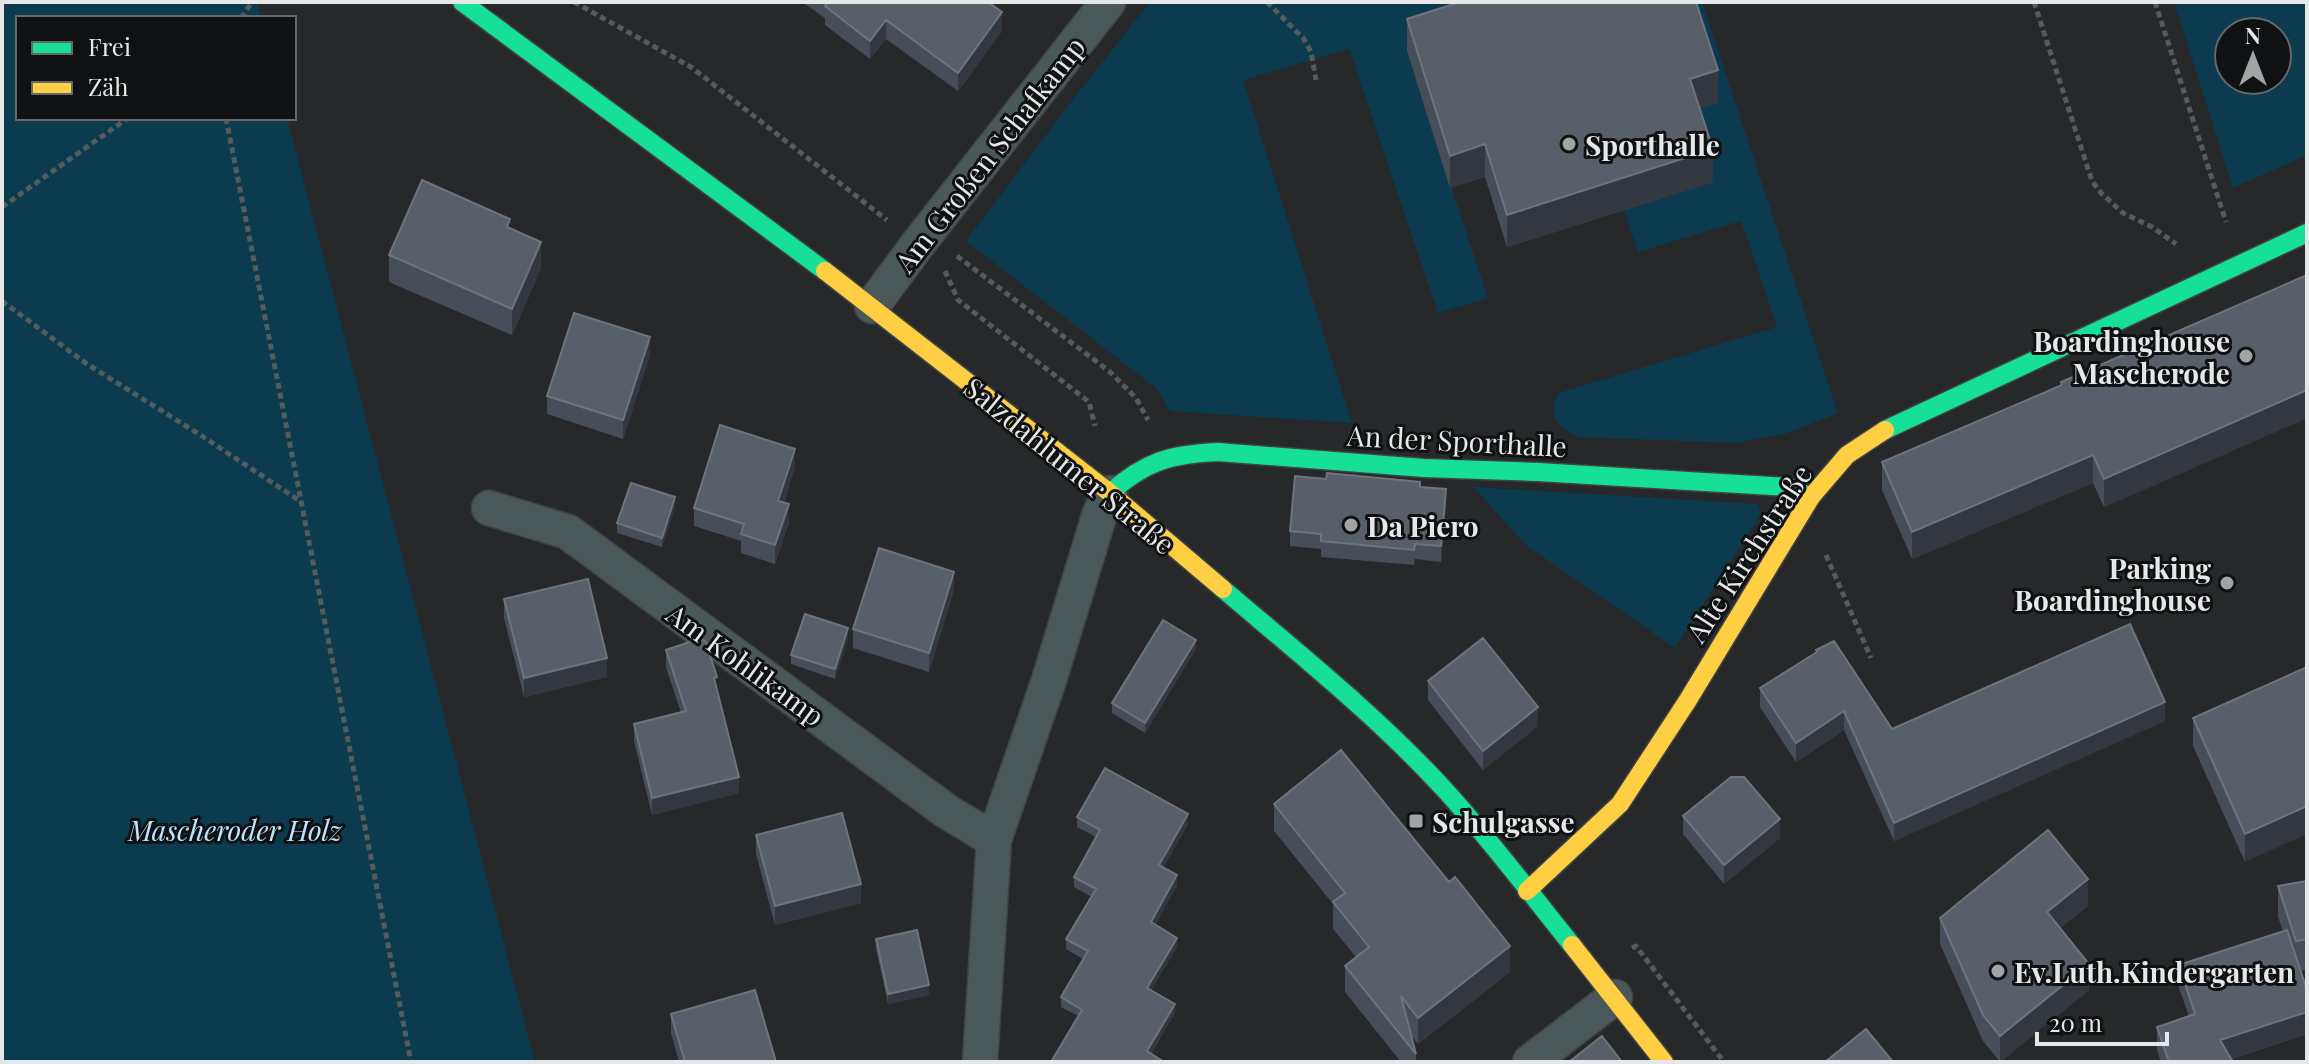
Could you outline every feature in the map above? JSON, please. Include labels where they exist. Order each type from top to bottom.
[{"type":"main road","name":"Salzdahlumer Straße","points":[[462,2],[872,306],[1110,493],[1287,643],[1405,749],[1445,790],[1615,997],[1664,1062]]},
{"type":"main road","name":"Alte Kirchstraße","points":[[1527,891],[1620,804],[1688,700],[1794,523],[1811,497],[1847,455],[1888,428],[2200,282],[2301,239]]},
{"type":"main road","name":"An der Sporthalle","points":[[1110,493],[1129,475],[1168,457],[1218,452],[1424,468],[1789,487],[1811,497]]},
{"type":"street","name":"Am Großen Schafkamp","points":[[872,306],[1108,2]]},
{"type":"street","points":[[980,1062],[994,840],[1049,680],[1100,513],[1110,493]]},
{"type":"street","name":"Am Kohlikamp","points":[[489,508],[568,532],[946,811],[994,840]]},
{"type":"street","points":[[1530,1062],[1615,997]]},
{"type":"path","points":[[574,2],[691,67],[918,244],[943,266],[958,300],[1089,402],[1096,432]]},
{"type":"path","points":[[1267,2],[1304,39],[1311,52],[1316,80]]},
{"type":"path","points":[[2034,2],[2092,181],[2123,213],[2152,227],[2176,244],[2200,282]]},
{"type":"path","points":[[2155,2],[2240,264]]},
{"type":"path","points":[[2,207],[125,120]]},
{"type":"path","points":[[226,120],[411,1062]]},
{"type":"path","points":[[918,244],[958,257],[1109,371],[1136,398],[1168,457]]},
{"type":"path","points":[[2,301],[87,364],[301,502]]},
{"type":"path","points":[[1794,523],[1823,549],[1871,658]]},
{"type":"green space","name":"Mascheroder Holz","points":[[2,2],[257,2],[260,16],[16,16],[16,120],[288,120],[535,1062],[2,1062]]},
{"type":"green space","points":[[1150,2],[1561,2],[1407,52],[1488,298],[1438,313],[1349,49],[1243,80],[1352,423],[1170,411],[1156,388],[966,241]]},
{"type":"green space","points":[[1686,2],[1702,2],[1838,413],[1788,433],[1736,443],[1577,437],[1563,429],[1556,420],[1554,408],[1558,393],[1777,327],[1741,221],[1638,252],[1624,210],[1713,182],[1690,111]]},
{"type":"green space","points":[[2174,2],[2307,2],[2307,155],[2233,188]]},
{"type":"green space","points":[[1473,487],[1758,504],[1761,514],[1675,648],[1527,546]]},
{"type":"building","points":[[828,2],[988,2],[1002,12],[958,73],[886,20],[870,41],[825,6]]},
{"type":"building","name":"Sporthalle","points":[[1460,2],[1696,2],[1718,70],[1690,79],[1713,149],[1507,215],[1485,144],[1450,156],[1407,19]]},
{"type":"building","points":[[422,180],[510,219],[507,227],[541,242],[512,309],[389,255]]},
{"type":"building","points":[[2307,275],[2307,390],[2104,479],[2093,455],[1912,532],[1882,462]]},
{"type":"building","points":[[574,313],[650,337],[623,420],[547,396]]},
{"type":"building","points":[[720,425],[795,449],[778,501],[789,504],[775,545],[741,534],[744,524],[694,508]]},
{"type":"building","points":[[1327,473],[1420,482],[1420,487],[1446,489],[1441,546],[1415,544],[1414,550],[1321,541],[1321,534],[1290,531],[1295,476],[1326,479]]},
{"type":"building","points":[[631,483],[675,497],[662,538],[617,523]]},
{"type":"building","points":[[879,548],[954,572],[929,653],[853,629]]},
{"type":"building","points":[[588,579],[607,658],[524,678],[504,599]]},
{"type":"building","points":[[805,614],[848,628],[835,669],[791,655]]},
{"type":"building","points":[[1163,620],[1196,640],[1145,723],[1112,703]]},
{"type":"building","points":[[2130,624],[2165,702],[1894,823],[1844,711],[1796,743],[1760,688],[1834,641],[1892,729]]},
{"type":"building","points":[[701,638],[706,642],[717,677],[714,678],[739,777],[652,798],[634,724],[686,711],[666,650]]},
{"type":"building","points":[[1483,638],[1538,707],[1483,751],[1428,681]]},
{"type":"building","points":[[2307,667],[2307,806],[2245,834],[2193,718]]},
{"type":"building","points":[[1341,750],[1449,882],[1455,877],[1510,946],[1418,1018],[1401,996],[1416,1054],[1345,966],[1369,947],[1333,902],[1345,893],[1274,804]]},
{"type":"building","points":[[1105,768],[1188,814],[1159,865],[1177,875],[1151,922],[1177,938],[1147,988],[1175,1004],[1147,1051],[1164,1062],[1051,1062],[1082,1010],[1061,997],[1088,951],[1066,939],[1096,889],[1074,877],[1100,830],[1077,817]]},
{"type":"building","points":[[1731,777],[1744,777],[1780,819],[1724,865],[1683,816]]},
{"type":"building","points":[[842,813],[861,884],[775,906],[756,835]]},
{"type":"building","points":[[2048,830],[2088,879],[2047,912],[2089,964],[2000,1036],[1983,1015],[1940,918]]},
{"type":"building","points":[[2307,881],[2307,939],[2296,941],[2278,886]]},
{"type":"building","points":[[917,930],[929,985],[888,994],[876,939]]},
{"type":"building","points":[[2287,930],[2307,990],[2307,1012],[2220,1040],[2233,1062],[2169,1062],[2157,1027],[2195,1014],[2179,965]]},
{"type":"building","points":[[755,990],[776,1062],[685,1062],[671,1014]]},
{"type":"building","points":[[1866,1029],[1893,1062],[1825,1062]]},
{"type":"building","points":[[1602,1036],[1622,1062],[1569,1062]]},
{"type":"traffic: fast","points":[[462,2],[825,271]]},
{"type":"traffic: fast","points":[[1885,430],[2307,233]]},
{"type":"traffic: fast","points":[[1110,493],[1135,473],[1160,461],[1218,452],[1424,468],[1789,487],[1811,497]]},
{"type":"traffic: fast","points":[[1223,589],[1336,686],[1418,762],[1477,827],[1572,945]]},
{"type":"traffic: slow","points":[[825,271],[1110,493],[1223,589]]},
{"type":"traffic: slow","points":[[1527,891],[1620,804],[1688,700],[1811,497],[1847,455],[1885,430]]},
{"type":"traffic: slow","points":[[1572,945],[1664,1062]]},
{"type":"place","name":"Sporthalle","points":[[1569,144]]},
{"type":"place","name":"Boardinghouse Mascherode","points":[[2246,356]]},
{"type":"place","name":"Da Piero","points":[[1351,525]]},
{"type":"place","name":"Parking Boardinghouse","points":[[2227,583]]},
{"type":"place","name":"Schulgasse","points":[[1416,821]]},
{"type":"place","name":"Ev.Luth.Kindergarten","points":[[1998,971]]}]
